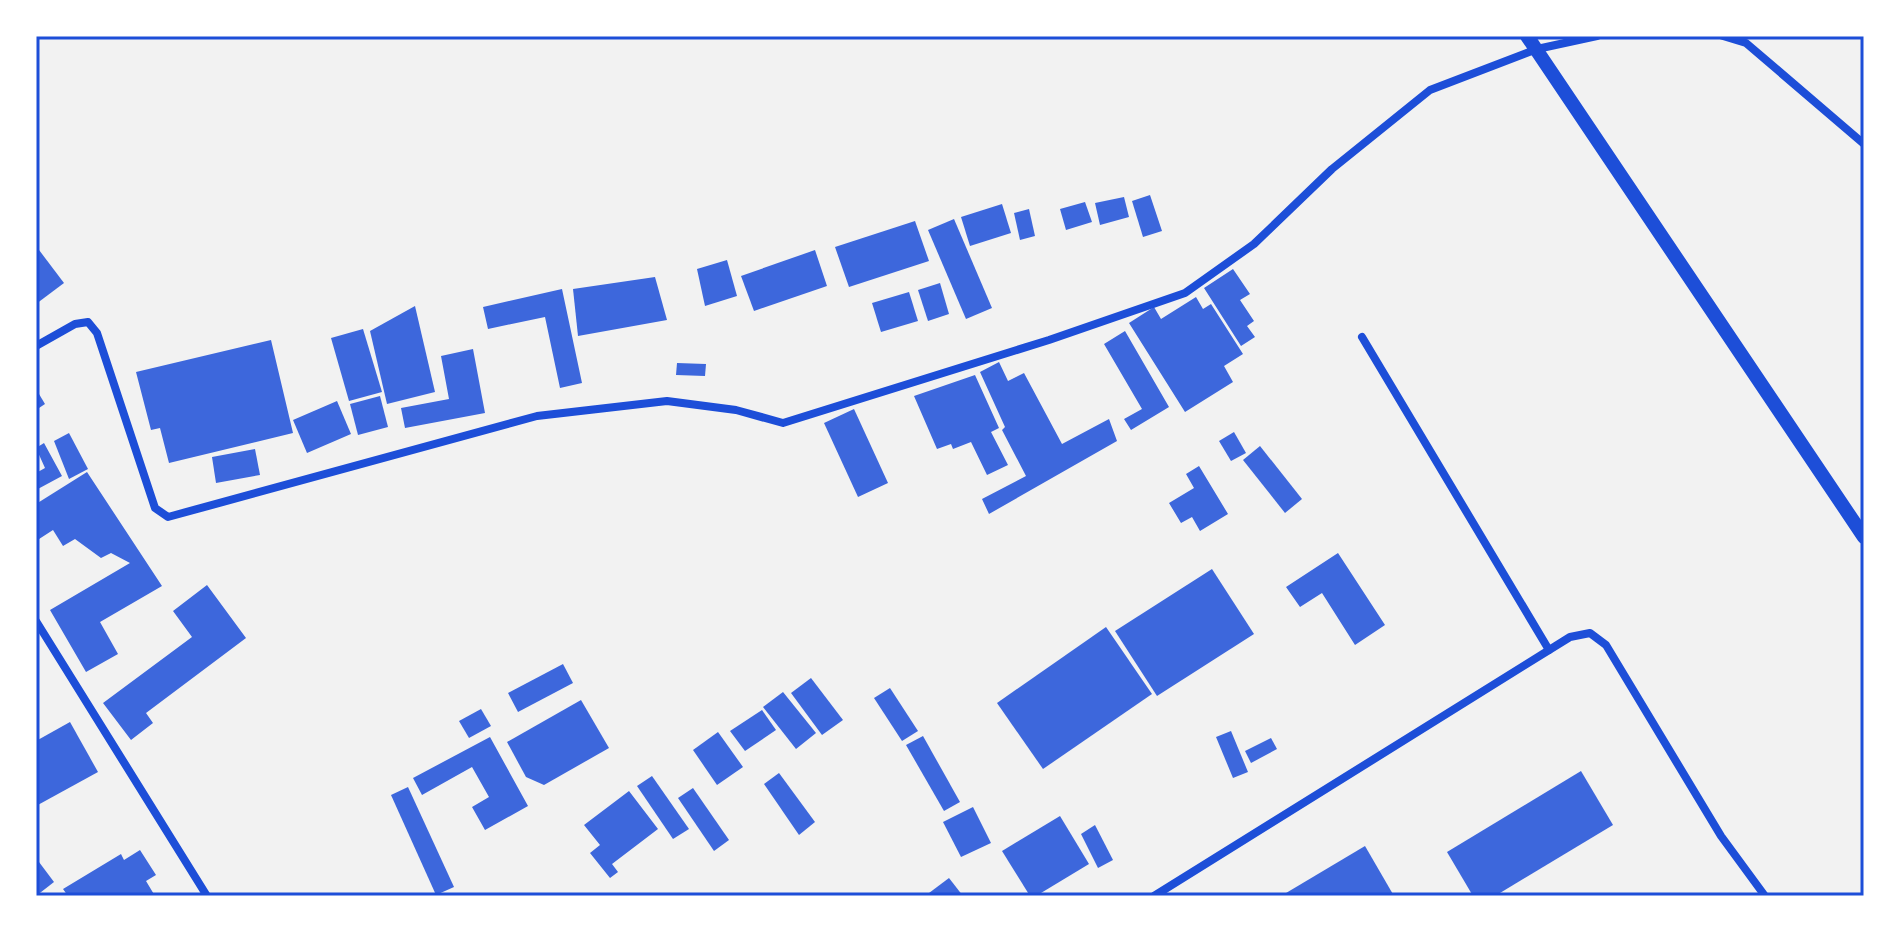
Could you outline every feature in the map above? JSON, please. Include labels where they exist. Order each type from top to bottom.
[{"type":"street","points":[[1527,36],[1864,537]]},
{"type":"street","points":[[36,346],[75,324],[88,322],[97,333],[155,508],[168,517],[537,416],[667,401],[736,410],[783,423],[1049,340],[1185,293],[1254,244],[1332,169],[1430,90],[1537,49],[1597,36]]},
{"type":"street","points":[[1723,36],[1746,43],[1864,144]]},
{"type":"street","points":[[1362,337],[1549,650]]},
{"type":"street","points":[[36,621],[207,896]]},
{"type":"street","points":[[1154,896],[1570,637],[1590,633],[1606,645],[1721,836],[1765,896]]},
{"type":"building","points":[[1150,195],[1162,231],[1143,237],[1132,201]]},
{"type":"building","points":[[1124,197],[1129,217],[1100,225],[1095,203]]},
{"type":"building","points":[[1085,202],[1092,222],[1066,230],[1060,209]]},
{"type":"building","points":[[1002,204],[1011,233],[970,246],[961,217]]},
{"type":"building","points":[[1029,209],[1035,236],[1020,240],[1014,213]]},
{"type":"building","points":[[954,219],[992,308],[966,319],[928,230]]},
{"type":"building","points":[[915,221],[929,261],[849,287],[835,247]]},
{"type":"building","points":[[36,246],[64,283],[36,304]]},
{"type":"building","points":[[815,250],[827,286],[754,311],[741,276]]},
{"type":"building","points":[[727,260],[737,296],[705,306],[697,269]]},
{"type":"building","points":[[1233,269],[1250,294],[1240,300],[1254,321],[1247,326],[1255,337],[1241,346],[1204,288]]},
{"type":"building","points":[[655,277],[667,320],[578,336],[573,289]]},
{"type":"building","points":[[940,283],[949,314],[928,321],[918,290]]},
{"type":"building","points":[[562,289],[582,383],[560,388],[545,317],[488,329],[483,307]]},
{"type":"building","points":[[909,292],[918,321],[881,332],[872,303]]},
{"type":"building","points":[[1196,297],[1203,309],[1211,304],[1243,354],[1224,366],[1233,382],[1185,412],[1129,323],[1154,307],[1161,319]]},
{"type":"building","points":[[415,306],[435,392],[387,404],[370,331]]},
{"type":"building","points":[[363,329],[382,392],[349,401],[331,338]]},
{"type":"building","points":[[1125,331],[1169,407],[1131,430],[1124,419],[1142,409],[1104,344]]},
{"type":"building","points":[[271,340],[293,433],[169,463],[160,428],[151,430],[136,372]]},
{"type":"building","points":[[473,349],[485,413],[405,428],[401,408],[449,399],[441,356]]},
{"type":"building","points":[[999,362],[1008,381],[1024,373],[1062,444],[1109,419],[1117,441],[989,514],[982,499],[1026,476],[1002,430],[1005,427],[980,372]]},
{"type":"building","points":[[677,363],[706,364],[705,376],[676,375]]},
{"type":"building","points":[[975,375],[999,428],[991,432],[1008,465],[987,475],[971,442],[953,449],[951,444],[937,449],[914,396]]},
{"type":"building","points":[[36,389],[45,404],[36,410]]},
{"type":"building","points":[[380,396],[388,427],[358,435],[350,404]]},
{"type":"building","points":[[337,401],[351,434],[307,453],[293,420]]},
{"type":"building","points":[[854,409],[888,483],[858,497],[824,423]]},
{"type":"building","points":[[1234,432],[1246,453],[1231,461],[1219,441]]},
{"type":"building","points":[[69,433],[88,469],[69,479],[54,441]]},
{"type":"building","points":[[44,443],[62,476],[36,490],[36,473],[45,468],[36,448]]},
{"type":"building","points":[[1260,446],[1302,499],[1285,513],[1243,460]]},
{"type":"building","points":[[255,449],[260,475],[216,483],[212,457]]},
{"type":"building","points":[[1199,466],[1228,514],[1200,531],[1192,517],[1181,523],[1169,503],[1194,488],[1186,474]]},
{"type":"building","points":[[87,472],[162,586],[100,622],[118,654],[86,672],[50,610],[130,563],[111,553],[101,558],[75,539],[63,546],[53,530],[36,541],[36,504]]},
{"type":"building","points":[[1338,553],[1385,625],[1355,645],[1322,593],[1300,607],[1286,587]]},
{"type":"building","points":[[1212,569],[1254,634],[1157,696],[1115,631]]},
{"type":"building","points":[[207,585],[246,638],[146,713],[153,723],[131,740],[103,703],[192,637],[173,611]]},
{"type":"building","points":[[1106,627],[1152,694],[1043,769],[997,703]]},
{"type":"building","points":[[563,664],[573,683],[518,712],[508,693]]},
{"type":"building","points":[[811,678],[843,720],[822,735],[791,693]]},
{"type":"building","points":[[890,688],[918,731],[902,741],[874,698]]},
{"type":"building","points":[[783,692],[816,733],[796,749],[763,707]]},
{"type":"building","points":[[581,700],[609,748],[544,785],[526,777],[507,742]]},
{"type":"building","points":[[481,709],[491,726],[469,738],[459,721]]},
{"type":"building","points":[[762,710],[776,730],[745,751],[730,731]]},
{"type":"building","points":[[70,722],[98,772],[36,806],[36,741]]},
{"type":"building","points":[[1231,731],[1248,772],[1233,778],[1216,737]]},
{"type":"building","points":[[718,732],[743,767],[717,785],[693,750]]},
{"type":"building","points":[[923,736],[960,802],[944,811],[906,745]]},
{"type":"building","points":[[490,737],[528,806],[485,830],[472,807],[489,797],[472,767],[422,795],[413,778]]},
{"type":"building","points":[[1271,738],[1277,749],[1251,763],[1245,751]]},
{"type":"building","points":[[1581,771],[1613,825],[1495,896],[1473,896],[1447,852]]},
{"type":"building","points":[[779,773],[815,822],[799,835],[764,784]]},
{"type":"building","points":[[652,776],[689,829],[673,839],[637,786]]},
{"type":"building","points":[[408,787],[454,887],[436,895],[391,795]]},
{"type":"building","points":[[693,788],[729,840],[714,851],[678,798]]},
{"type":"building","points":[[629,791],[658,829],[612,864],[618,872],[610,878],[590,853],[600,845],[584,825]]},
{"type":"building","points":[[973,807],[991,843],[961,857],[943,822]]},
{"type":"building","points":[[1060,816],[1089,864],[1036,896],[1030,896],[1002,851]]},
{"type":"building","points":[[1095,825],[1113,860],[1098,868],[1081,834]]},
{"type":"building","points":[[1365,846],[1394,896],[1281,896]]},
{"type":"building","points":[[140,850],[156,875],[146,881],[155,896],[68,896],[63,889],[121,854],[124,860]]},
{"type":"building","points":[[36,858],[54,882],[36,896]]},
{"type":"building","points":[[949,878],[963,896],[925,896]]}]
